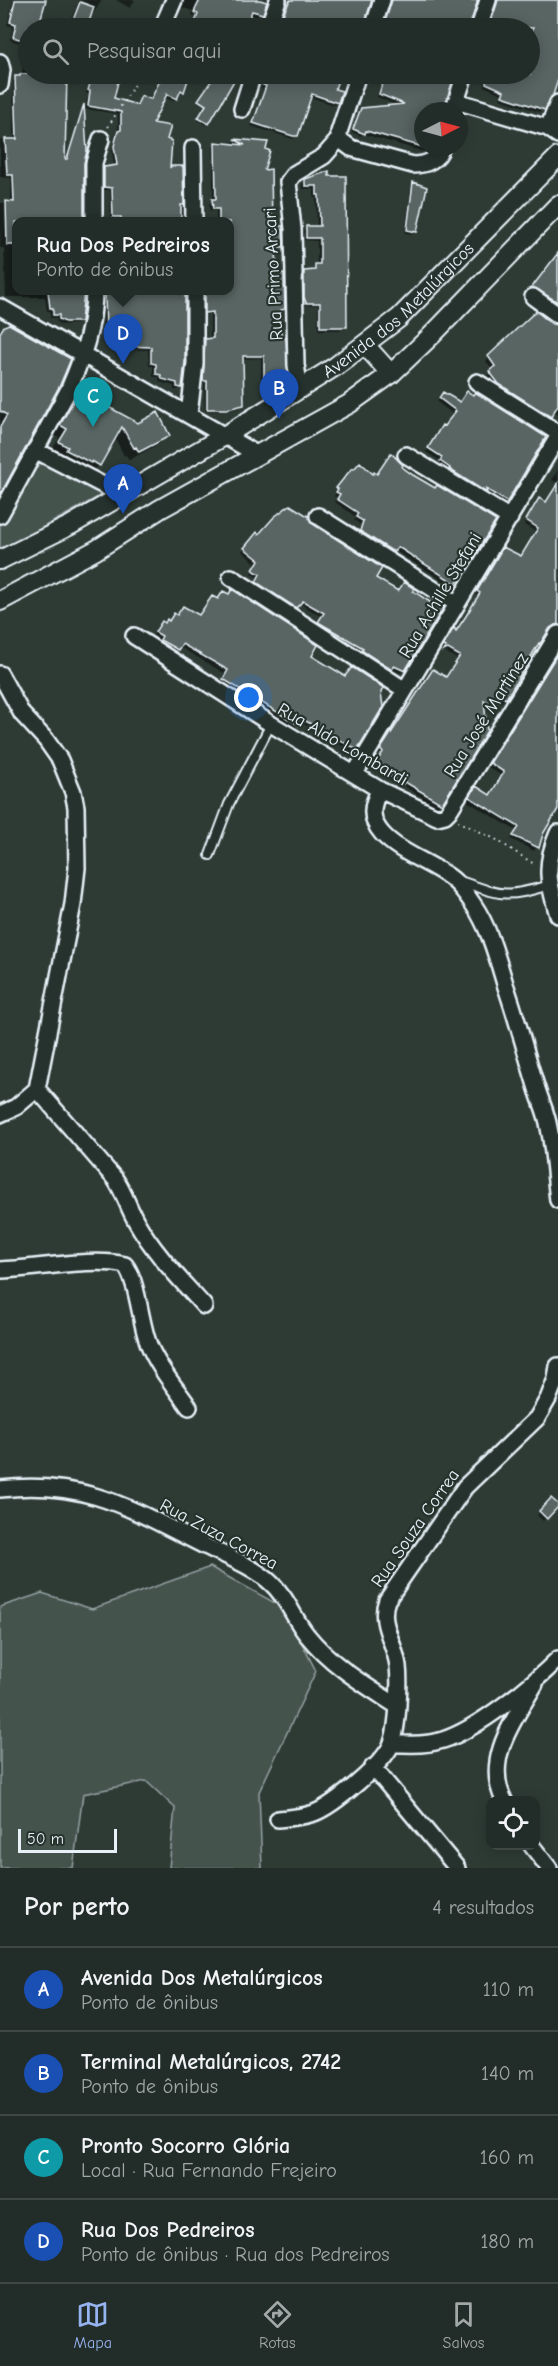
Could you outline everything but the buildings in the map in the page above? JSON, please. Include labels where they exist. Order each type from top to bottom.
[{"type":"street","points":[[166,18],[174,0]]},
{"type":"street","points":[[272,18],[278,0]]},
{"type":"street","points":[[376,18],[382,0]]},
{"type":"street","points":[[482,18],[488,0]]},
{"type":"street","points":[[0,62],[2,70],[0,85]]},
{"type":"street","points":[[242,109],[250,84]]},
{"type":"street","points":[[355,84],[340,127],[345,143],[414,165],[423,165],[434,156]]},
{"type":"street","points":[[456,102],[462,84]]},
{"type":"street","points":[[468,109],[553,132],[558,103]]},
{"type":"street","points":[[94,217],[94,163],[101,139]]},
{"type":"street","name":"Rua Primo Arcari","points":[[300,389],[296,364],[293,229],[288,194],[290,177],[345,143]]},
{"type":"street","points":[[193,148],[194,217]]},
{"type":"street","name":"Avenida dos Metalúrgicos","points":[[0,560],[71,525],[226,435],[365,345],[399,318],[558,157]]},
{"type":"street","name":"Avenida dos Metalúrgicos","points":[[0,601],[96,550],[160,509],[349,404],[391,374],[432,335],[558,205]]},
{"type":"street","points":[[0,515],[69,389],[92,327],[94,295]]},
{"type":"street","points":[[189,415],[195,363],[195,295]]},
{"type":"street","points":[[533,297],[558,315]]},
{"type":"street","points":[[2,312],[226,435],[258,455]]},
{"type":"street","points":[[365,345],[391,374]]},
{"type":"street","points":[[477,382],[558,435]]},
{"type":"street","name":"Rua Achille Stefani","points":[[355,773],[558,435]]},
{"type":"street","points":[[35,450],[122,495]]},
{"type":"street","points":[[406,455],[510,518]]},
{"type":"street","points":[[318,516],[457,604]]},
{"type":"street","points":[[231,577],[405,690]]},
{"type":"street","name":"Rua José Martinez","points":[[445,815],[558,634]]},
{"type":"street","name":"Rua Aldo Lombardi","points":[[134,636],[270,724],[380,790],[431,815],[445,815]]},
{"type":"street","points":[[0,674],[21,714],[46,740],[67,774],[76,807],[77,868],[73,904],[38,1089],[16,1107],[0,1114]]},
{"type":"street","points":[[380,790],[374,800],[374,822],[377,829],[383,836],[417,859],[451,878],[476,908],[488,933],[554,1130],[558,1200]]},
{"type":"street","points":[[558,834],[549,856],[549,880],[558,915]]},
{"type":"street","points":[[38,1089],[115,1179],[123,1191],[136,1222],[154,1249],[204,1306]]},
{"type":"street","points":[[0,1270],[82,1264],[118,1263],[125,1265],[132,1276],[149,1345],[156,1360],[189,1407]]},
{"type":"street","name":"Rua Souza Correa","points":[[392,1743],[397,1706],[398,1665],[386,1629],[383,1610],[387,1600],[465,1487],[537,1418],[548,1400],[558,1366]]},
{"type":"street","name":"Rua Zuza Correa","points":[[0,1489],[32,1486],[58,1488],[93,1494],[118,1502],[254,1571],[281,1591],[305,1633],[333,1663],[397,1706]]},
{"type":"street","points":[[278,1819],[303,1816],[320,1810],[373,1767],[392,1743],[431,1743],[455,1735],[477,1723],[540,1676],[558,1659]]},
{"type":"street","points":[[503,1796],[498,1778],[497,1761],[503,1742],[540,1676]]},
{"type":"street","points":[[373,1767],[457,1868]]},
{"type":"street","points":[[536,1850],[549,1868]]},
{"type":"lane","points":[[210,855],[229,804],[270,724]]},
{"type":"lane","points":[[451,878],[495,894],[509,896],[549,880]]},
{"type":"path","points":[[101,139],[135,84]]},
{"type":"path","points":[[445,815],[495,839],[549,880]]},
{"type":"shaded area","points":[[35,454],[102,492],[98,497],[0,551],[0,523]]},
{"type":"shaded area","points":[[210,1567],[284,1608],[316,1671],[259,1792],[262,1868],[169,1868],[175,1808],[146,1781],[83,1794],[73,1868],[0,1868],[0,1607],[42,1593],[92,1609]]},
{"type":"place","name":"Rua Dos Pedreiros","points":[[123,364]]},
{"type":"place","name":"Terminal Metalúrgicos, 2742","points":[[279,419]]},
{"type":"place","name":"Pronto Socorro Glória","points":[[93,427]]},
{"type":"place","name":"Avenida Dos Metalúrgicos","points":[[123,514]]}]
